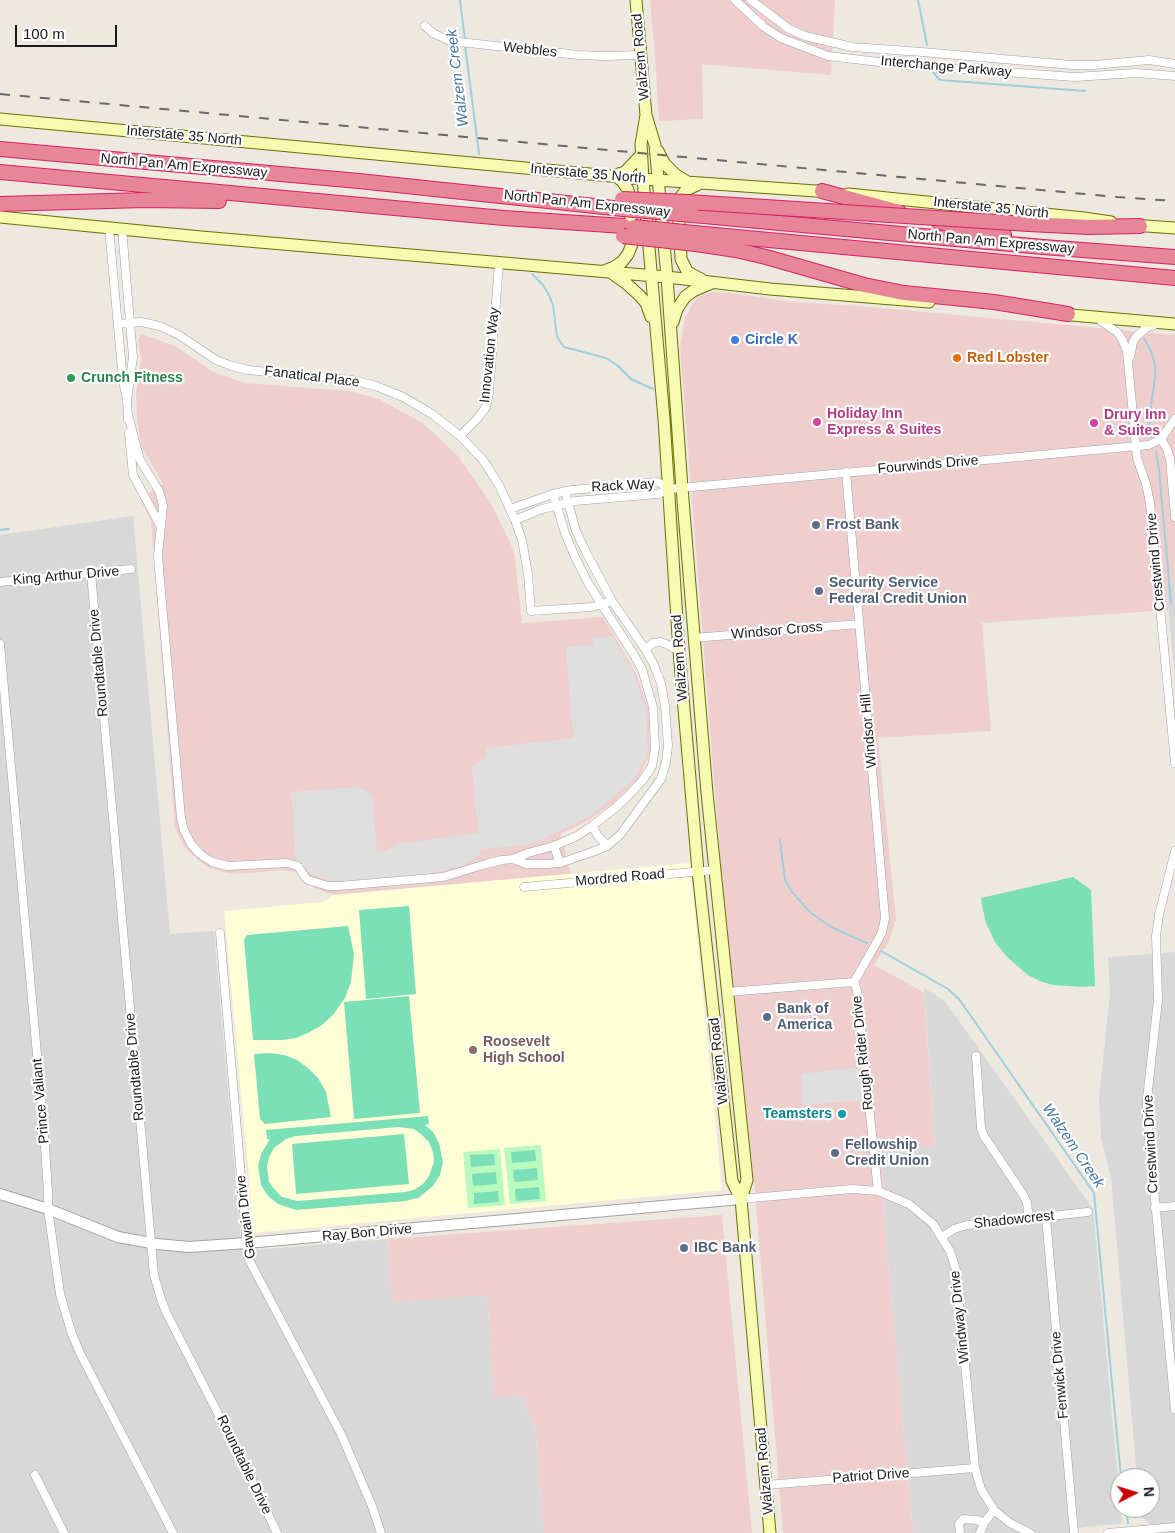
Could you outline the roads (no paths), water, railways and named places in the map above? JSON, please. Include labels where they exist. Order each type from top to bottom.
[{"type":"highway","name":"North Pan Am Expressway","points":[[0,149],[623,204],[693,215],[1006,244],[1175,257]]},
{"type":"highway","name":"North Pan Am Expressway","points":[[0,172],[412,209],[695,238],[1175,278]]},
{"type":"highway","points":[[822,191],[943,224],[977,231],[1057,240],[1118,252]]},
{"type":"highway","points":[[0,204],[195,200],[301,208],[412,209]]},
{"type":"highway","points":[[623,204],[1088,227],[1140,226]]},
{"type":"highway","points":[[695,238],[887,290],[940,298],[994,302],[1068,314]]},
{"type":"main road","name":"Walzem Road","points":[[636,0],[646,115],[655,145],[667,277],[694,638],[715,870],[747,1180],[741,1199]]},
{"type":"main road","name":"Walzem Road","points":[[646,115],[641,144],[643,179],[669,488],[679,651],[698,871],[732,1181],[741,1199],[770,1533]]},
{"type":"main road","name":"Interstate 35 North","points":[[0,119],[643,179],[822,191],[1084,218],[1140,226],[1175,228]]},
{"type":"main road","points":[[655,145],[664,163],[676,175],[688,182]]},
{"type":"main road","points":[[615,175],[625,172],[642,154]]},
{"type":"main road","points":[[607,272],[622,262],[632,244],[630,198],[623,182],[615,175]]},
{"type":"main road","points":[[701,183],[689,188],[678,204],[680,251],[683,266],[686,270],[697,278],[712,283]]},
{"type":"main road","points":[[0,217],[667,277],[770,289],[1175,324]]},
{"type":"main road","points":[[607,272],[627,284],[646,303],[656,332]]},
{"type":"main road","points":[[671,329],[677,309],[685,297],[693,291],[712,283]]},
{"type":"main road","points":[[674,583],[685,633],[688,637],[694,638]]},
{"type":"main road","points":[[705,937],[718,985],[727,992]]},
{"type":"street","name":"Interchange Parkway","points":[[734,0],[764,27],[781,38],[828,56],[904,65],[1075,77],[1136,74],[1175,76]]},
{"type":"street","name":"Interchange Parkway","points":[[752,1],[789,29],[805,36],[852,47],[1072,66],[1149,60],[1175,64]]},
{"type":"street","points":[[745,11],[752,1]]},
{"type":"street","name":"Webbles","points":[[425,26],[433,33],[450,41],[464,43],[579,55],[640,55]]},
{"type":"street","points":[[109,228],[133,475],[161,526]]},
{"type":"street","points":[[122,229],[133,357],[127,400]]},
{"type":"street","name":"Innovation Way","points":[[460,436],[486,407],[489,392],[499,263]]},
{"type":"street","name":"Crestwind Drive","points":[[1094,316],[1117,332],[1126,345],[1139,466],[1146,484],[1150,503],[1175,764]]},
{"type":"street","name":"Fanatical Place","points":[[118,324],[142,322],[160,326],[179,335],[216,360],[232,366],[248,370],[352,380],[376,386],[403,397],[425,410],[460,436],[483,460],[499,485],[522,540],[528,574],[531,611],[601,605]]},
{"type":"street","name":"Crestwind Drive","points":[[1129,363],[1133,342],[1136,337],[1146,328],[1161,322]]},
{"type":"street","points":[[128,415],[140,460],[159,491],[163,505],[158,555],[181,818],[184,830],[191,844],[200,854],[212,862],[228,866],[287,863],[298,866],[308,880],[328,886],[443,877],[554,846],[577,836],[592,826],[627,797],[643,780],[652,766],[656,748],[653,707],[642,669],[601,605],[575,557],[553,494]]},
{"type":"street","points":[[1175,419],[1162,439],[1170,458],[1175,517]]},
{"type":"street","name":"Fourwinds Drive","points":[[669,488],[1136,446],[1162,439]]},
{"type":"street","name":"Windsor Hill","points":[[846,472],[885,918],[882,932],[854,982]]},
{"type":"street","name":"Rack Way","points":[[510,509],[565,491],[658,482],[669,488]]},
{"type":"street","name":"Rack Way","points":[[515,520],[542,509],[568,502],[658,494],[669,488]]},
{"type":"street","points":[[146,498],[159,491]]},
{"type":"street","points":[[513,859],[526,864],[560,863],[607,846],[620,835],[654,790],[661,779],[666,762],[668,746],[665,706],[653,663],[612,601],[583,546],[576,530],[565,491]]},
{"type":"street","name":"King Arthur Drive","points":[[0,582],[131,569]]},
{"type":"street","name":"Roundtable Drive","points":[[91,573],[154,1275],[161,1299],[277,1533]]},
{"type":"street","points":[[601,605],[612,601]]},
{"type":"street","name":"Windsor Cross","points":[[694,638],[859,624]]},
{"type":"street","points":[[645,649],[653,643],[660,642],[679,651]]},
{"type":"street","name":"Prince Valiant","points":[[0,644],[44,1132],[48,1209],[60,1294],[72,1334],[80,1352],[172,1533]]},
{"type":"street","points":[[592,826],[607,846]]},
{"type":"street","points":[[554,846],[560,863]]},
{"type":"street","name":"Crestwind Drive","points":[[1175,851],[1159,915],[1155,943],[1158,1000],[1147,1099],[1155,1208],[1175,1409]]},
{"type":"street","name":"Mordred Road","points":[[524,887],[715,870]]},
{"type":"street","name":"Gawain Drive","points":[[220,933],[248,1258],[340,1434],[372,1506],[380,1533]]},
{"type":"street","name":"Rough Rider Drive","points":[[727,992],[854,982],[857,990],[878,1190]]},
{"type":"street","points":[[976,1056],[981,1128],[984,1136],[1024,1196],[1029,1219]]},
{"type":"street","name":"Windway Drive","points":[[741,1199],[852,1189],[878,1190],[900,1199],[918,1210],[933,1224],[942,1236],[952,1256],[957,1276],[975,1468],[981,1489],[994,1510],[1010,1523],[1030,1533]]},
{"type":"street","name":"Ray Bon Drive","points":[[0,1194],[48,1209],[118,1237],[189,1247],[741,1199]]},
{"type":"street","points":[[1155,1208],[1175,1206]]},
{"type":"street","name":"Shadowcrest","points":[[942,1236],[954,1229],[967,1225],[1088,1212]]},
{"type":"street","name":"Fenwick Drive","points":[[1046,1217],[1074,1533]]},
{"type":"street","name":"Patriot Drive","points":[[766,1485],[975,1468]]},
{"type":"street","points":[[35,1475],[63,1531],[53,1533]]},
{"type":"street","points":[[980,1533],[984,1523],[994,1510]]},
{"type":"street","points":[[960,1533],[959,1524],[964,1518],[984,1523]]},
{"type":"street","points":[[1108,1533],[1175,1527]]},
{"type":"waterway","name":"Walzem Creek","points":[[460,0],[465,40]]},
{"type":"waterway","points":[[918,0],[927,45]]},
{"type":"waterway","name":"Walzem Creek","points":[[465,45],[479,154]]},
{"type":"waterway","points":[[932,71],[940,80],[1085,91]]},
{"type":"waterway","name":"Walzem Creek","points":[[532,274],[548,293],[553,305],[557,337],[564,347],[606,358],[618,366],[631,379],[653,389]]},
{"type":"waterway","points":[[1144,338],[1151,351],[1155,365],[1149,419],[1151,437]]},
{"type":"waterway","points":[[1156,452],[1171,603]]},
{"type":"waterway","points":[[0,530],[9,529]]},
{"type":"waterway","name":"Walzem Creek","points":[[780,840],[785,880],[792,892],[811,913],[831,927],[867,943]]},
{"type":"waterway","name":"Walzem Creek","points":[[881,951],[948,989],[959,999],[1094,1193],[1120,1468]]},
{"type":"waterway","name":"Walzem Creek","points":[[1127,1518],[1128,1523]]},
{"type":"railway","points":[[0,94],[1175,201]]},
{"type":"place","name":"Circle K","points":[[735,340]]},
{"type":"place","name":"Red Lobster","points":[[957,358]]},
{"type":"place","name":"Crunch Fitness","points":[[71,378]]},
{"type":"place","name":"Holiday Inn Express & Suites","points":[[817,422]]},
{"type":"place","name":"Drury Inn & Suites","points":[[1094,423]]},
{"type":"place","name":"Frost Bank","points":[[816,525]]},
{"type":"place","name":"Security Service Federal Credit Union","points":[[819,591]]},
{"type":"place","name":"Bank of America","points":[[767,1017]]},
{"type":"place","name":"Roosevelt High School","points":[[473,1050]]},
{"type":"place","name":"Teamsters","points":[[842,1114]]},
{"type":"place","name":"Fellowship Credit Union","points":[[835,1153]]},
{"type":"place","name":"IBC Bank","points":[[684,1248]]}]
